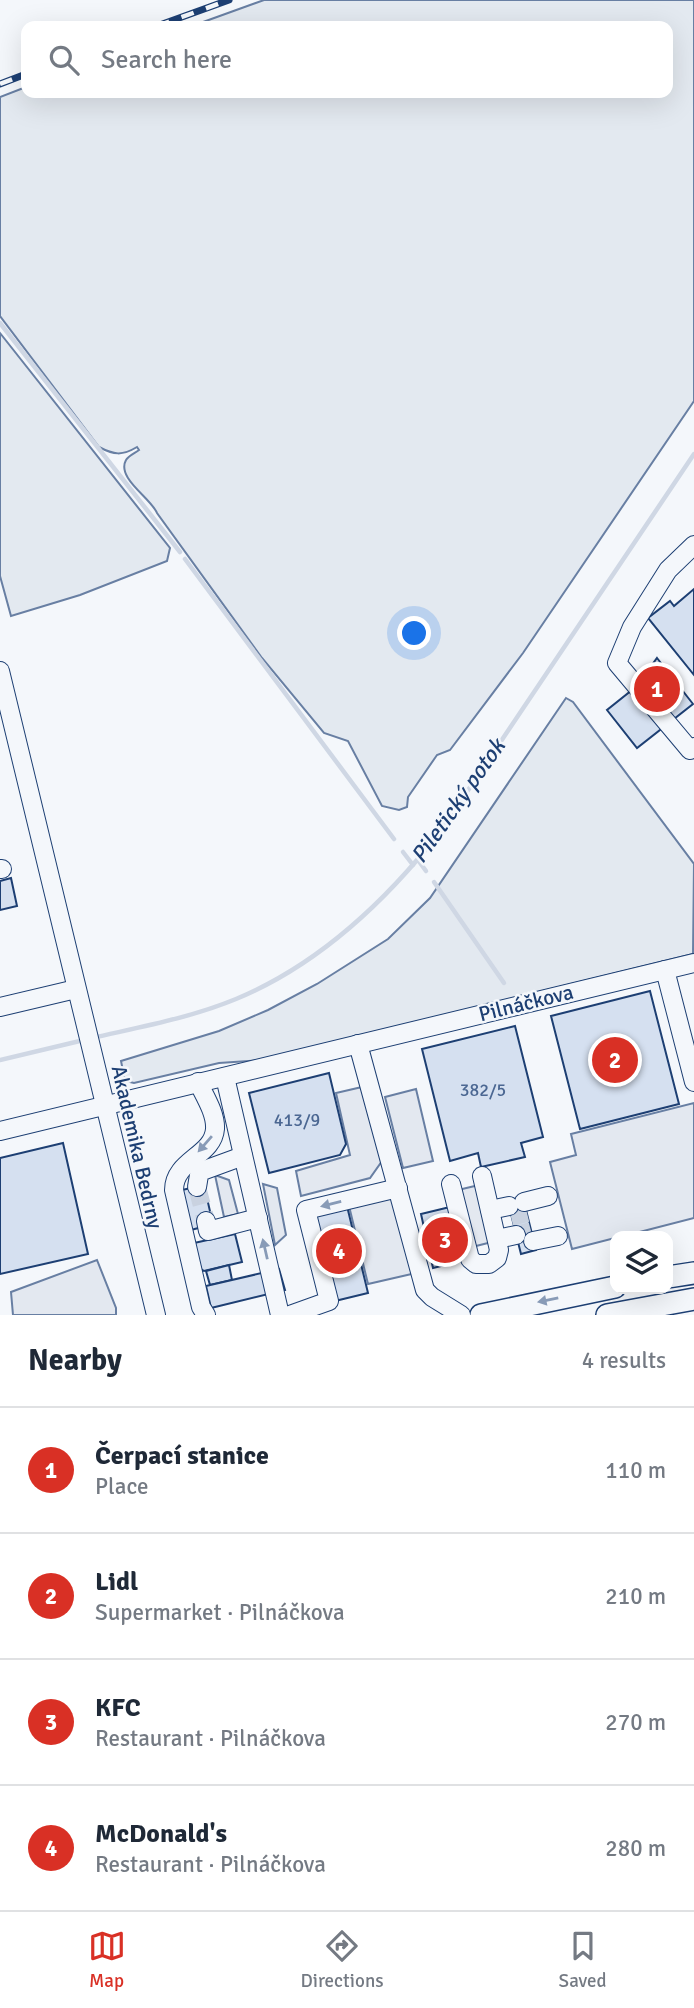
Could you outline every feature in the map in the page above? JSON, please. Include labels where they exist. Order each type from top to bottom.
[{"type":"main road","points":[[673,1276],[694,1273]]},
{"type":"main road","points":[[481,1315],[610,1288]]},
{"type":"main road","points":[[607,1315],[694,1299]]},
{"type":"street","points":[[694,545],[668,570],[632,627],[617,663],[690,750],[694,747]]},
{"type":"street","name":"Akademika Bedrny","points":[[0,671],[156,1315]]},
{"type":"street","name":"Pilnáčkova","points":[[0,1131],[694,963]]},
{"type":"street","points":[[665,970],[694,1082]]},
{"type":"street","points":[[0,1007],[76,989]]},
{"type":"street","points":[[358,1044],[425,1290],[461,1315]]},
{"type":"street","points":[[225,1077],[280,1315]]},
{"type":"street","points":[[198,1082],[211,1110],[215,1129],[207,1145],[180,1170],[174,1190],[201,1307],[206,1315]]},
{"type":"street","points":[[197,1186],[202,1171],[243,1156]]},
{"type":"street","points":[[451,1184],[472,1263],[484,1265],[498,1256],[498,1245],[482,1176]]},
{"type":"street","points":[[290,1315],[329,1301],[306,1210],[399,1192]]},
{"type":"street","points":[[491,1216],[549,1202]]},
{"type":"street","points":[[206,1221],[208,1231],[257,1218]]},
{"type":"street","points":[[498,1245],[556,1231]]},
{"type":"shaded area","points":[[264,0],[694,0],[694,401],[523,653],[450,750],[437,755],[408,797],[407,807],[399,810],[382,806],[348,741],[324,733],[262,658],[154,507],[130,481],[124,467],[127,459],[139,450],[137,447],[118,453],[99,447],[0,316],[0,97],[21,89],[21,98],[673,98],[673,21],[206,21]]},
{"type":"shaded area","points":[[0,333],[170,548],[167,561],[80,595],[11,616],[0,576]]},
{"type":"shaded area","points":[[566,698],[573,702],[694,864],[693,954],[262,1060],[219,1063],[134,1083],[125,1081],[121,1061],[219,1031],[268,1010],[317,984],[388,939],[430,898]]},
{"type":"shaded area","points":[[362,1087],[382,1161],[370,1178],[301,1196],[296,1171],[350,1155],[336,1093]]},
{"type":"shaded area","points":[[416,1089],[433,1161],[403,1168],[385,1097]]},
{"type":"shaded area","points":[[694,1103],[694,1218],[643,1231],[610,1231],[610,1239],[572,1249],[550,1162],[576,1155],[571,1134]]},
{"type":"shaded area","points":[[215,1175],[229,1180],[238,1214],[224,1217]]},
{"type":"shaded area","points":[[263,1184],[277,1188],[286,1235],[275,1245]]},
{"type":"shaded area","points":[[479,1185],[492,1242],[472,1247],[458,1190]]},
{"type":"shaded area","points":[[396,1194],[416,1273],[368,1284],[349,1206]]},
{"type":"shaded area","points":[[97,1260],[116,1308],[116,1315],[13,1315],[11,1292]]},
{"type":"building","points":[[694,589],[694,675],[648,618],[670,601],[674,606]]},
{"type":"building","points":[[657,658],[693,704],[637,748],[607,710],[652,674],[649,669]]},
{"type":"building","points":[[11,878],[17,906],[0,910],[0,881]]},
{"type":"building","points":[[650,991],[679,1104],[580,1129],[551,1016]]},
{"type":"building","points":[[515,1026],[543,1137],[521,1143],[525,1157],[481,1167],[478,1153],[450,1161],[422,1049]]},
{"type":"building","points":[[329,1073],[346,1144],[340,1155],[269,1173],[249,1093]]},
{"type":"building","points":[[63,1143],[88,1254],[0,1274],[0,1158]]},
{"type":"building","points":[[204,1185],[212,1220],[191,1230],[182,1190]]},
{"type":"building","points":[[523,1198],[536,1250],[521,1254],[508,1202]]},
{"type":"building","points":[[347,1206],[368,1293],[335,1301],[314,1215]]},
{"type":"building","points":[[450,1207],[461,1255],[448,1260],[449,1264],[433,1268],[421,1214]]},
{"type":"building","points":[[235,1234],[242,1262],[204,1271],[201,1269],[194,1243]]},
{"type":"building","points":[[229,1265],[232,1280],[210,1285],[206,1271]]},
{"type":"building","points":[[279,1269],[285,1290],[211,1308],[206,1286]]},
{"type":"waterway","points":[[0,323],[180,552]]},
{"type":"waterway","name":"Piletický potok","points":[[92,1038],[183,1017],[219,1006],[266,985],[322,949],[373,906],[440,832],[694,454]]},
{"type":"waterway","points":[[185,559],[394,839]]},
{"type":"waterway","points":[[403,852],[413,865]]},
{"type":"waterway","points":[[418,860],[426,871]]},
{"type":"waterway","points":[[434,882],[504,983]]},
{"type":"waterway","name":"Piletický potok","points":[[0,1060],[84,1040]]},
{"type":"tunnel","points":[[197,1187],[206,1221]]},
{"type":"tunnel","points":[[511,1217],[527,1213]]},
{"type":"tunnel","points":[[516,1235],[531,1231]]},
{"type":"railway","points":[[171,21],[229,0]]},
{"type":"railway","points":[[0,84],[21,76]]},
{"type":"place","name":"Čerpací stanice","points":[[657,689]]},
{"type":"place","name":"Lidl","points":[[615,1060]]},
{"type":"place","name":"KFC","points":[[445,1240]]},
{"type":"place","name":"McDonald's","points":[[339,1251]]}]
